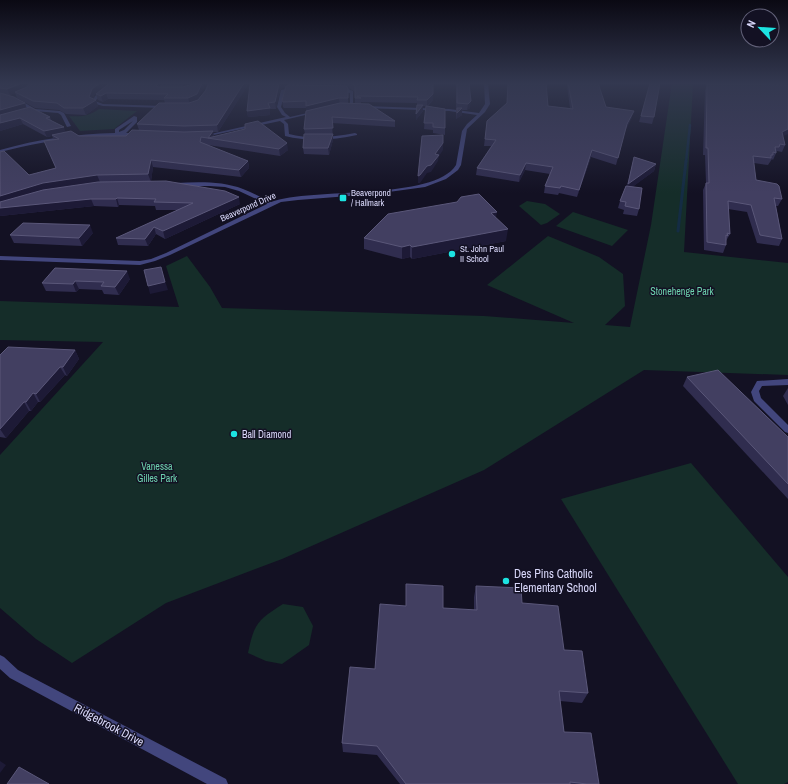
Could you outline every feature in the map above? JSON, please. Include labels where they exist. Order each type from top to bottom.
[{"type":"street","points":[[65,120],[69,126]]},
{"type":"street","points":[[117,134],[126,131],[135,122],[135,120]]},
{"type":"street","points":[[196,136],[226,132],[281,120],[286,124],[287,135],[297,138],[333,138],[355,134]]},
{"type":"street","name":"Beaverpond Drive","points":[[0,258],[140,263],[152,260],[271,204],[301,197],[411,189],[442,179],[455,170],[459,164],[464,132],[467,126],[474,120]]},
{"type":"street","points":[[0,151],[60,137],[82,134],[141,134]]},
{"type":"street","points":[[172,185],[211,184],[230,187],[271,204]]},
{"type":"street","points":[[788,382],[760,383],[754,393],[757,399],[788,430]]},
{"type":"street","name":"Ridgebrook Drive","points":[[0,661],[14,674],[221,784]]},
{"type":"green space","points":[[72,120],[126,120],[114,129],[80,131]]},
{"type":"green space","name":"Vanessa Gilles Park","points":[[667,120],[691,120],[684,252],[788,263],[788,375],[644,370],[484,470],[282,559],[166,603],[72,663],[36,639],[0,608],[0,455],[103,342],[0,340],[0,301],[179,307],[166,266],[187,256],[210,287],[222,308],[484,316],[574,323],[487,285],[548,236],[599,257],[623,274],[625,306],[605,325],[630,327],[651,225]]},
{"type":"green space","points":[[527,201],[545,204],[560,214],[547,223],[541,225],[519,206]]},
{"type":"green space","points":[[573,212],[628,230],[612,246],[556,226]]},
{"type":"green space","points":[[691,463],[788,577],[788,782],[784,784],[738,784],[561,499]]},
{"type":"green space","points":[[283,604],[303,607],[313,626],[309,645],[282,664],[266,661],[248,653],[252,635],[258,623]]},
{"type":"building","points":[[0,120],[14,120],[0,123]]},
{"type":"building","points":[[23,120],[49,120],[64,127],[44,131]]},
{"type":"building","points":[[142,120],[220,120],[217,125],[184,126],[137,124]]},
{"type":"building","points":[[305,120],[332,120],[333,128],[304,129]]},
{"type":"building","points":[[373,120],[393,120],[395,121]]},
{"type":"building","points":[[424,120],[445,120],[445,128],[433,127],[433,123],[424,123]]},
{"type":"building","points":[[489,120],[629,120],[618,158],[592,150],[579,190],[561,186],[560,188],[545,186],[553,167],[526,163],[520,175],[477,168],[496,140],[485,139],[487,121]]},
{"type":"building","points":[[706,120],[788,120],[788,129],[782,132],[785,145],[780,144],[779,147],[775,147],[776,153],[773,152],[771,158],[753,156],[756,180],[777,184],[779,186],[782,199],[774,198],[782,239],[760,235],[751,205],[728,201],[730,234],[727,233],[728,236],[726,235],[726,245],[707,242],[706,183],[709,183],[708,148],[706,148]]},
{"type":"building","points":[[258,121],[287,143],[279,149],[201,137],[200,142],[248,161],[239,170],[151,160],[148,174],[97,175],[43,183],[0,196],[0,152],[4,151],[29,175],[56,168],[44,141],[59,139],[52,135],[71,131],[79,136],[126,136],[132,130],[184,132],[213,131],[208,138],[245,129],[245,124]]},
{"type":"building","points":[[304,134],[333,134],[328,148],[303,148]]},
{"type":"building","points":[[443,135],[443,143],[435,154],[439,155],[431,165],[427,166],[418,176],[422,136]]},
{"type":"building","points":[[634,157],[656,164],[628,184]]},
{"type":"building","points":[[166,181],[225,191],[239,197],[163,231],[154,227],[145,239],[116,238],[193,203],[154,202],[156,199],[117,198],[91,199],[0,208],[0,202],[43,190],[98,182]]},
{"type":"building","points":[[626,186],[642,188],[639,209],[625,206],[626,202],[620,201]]},
{"type":"building","name":"St. John Paul II School","points":[[479,194],[497,212],[491,213],[508,229],[412,247],[410,245],[402,247],[364,238],[388,214],[457,202],[461,197]]},
{"type":"building","points":[[23,223],[90,225],[79,238],[10,235]]},
{"type":"building","points":[[161,267],[165,282],[148,286],[144,270]]},
{"type":"building","points":[[55,268],[127,271],[115,287],[101,286],[104,282],[75,281],[73,284],[42,283]]},
{"type":"building","points":[[8,347],[75,350],[63,367],[60,367],[36,394],[33,393],[0,429],[0,355]]},
{"type":"building","points":[[718,370],[788,437],[788,484],[687,377]]},
{"type":"building","points":[[406,584],[443,586],[443,608],[477,610],[476,586],[521,588],[522,603],[558,606],[564,650],[582,651],[588,693],[559,691],[564,732],[591,733],[599,784],[570,782],[570,784],[406,784],[377,746],[342,743],[350,667],[375,669],[380,604],[406,606]]},
{"type":"building","points":[[19,767],[49,784],[7,784]]},
{"type":"waterway","points":[[686,162],[690,125]]},
{"type":"waterway","points":[[678,231],[686,161]]},
{"type":"place","name":"Beaverpond / Hallmark","points":[[343,198]]},
{"type":"place","name":"St. John Paul II School","points":[[452,254]]},
{"type":"place","name":"Ball Diamond","points":[[234,434]]},
{"type":"place","name":"Des Pins Catholic Elementary School","points":[[506,581]]},
{"type":"park label","name":"Stonehenge Park","points":[[682,291]]}]
